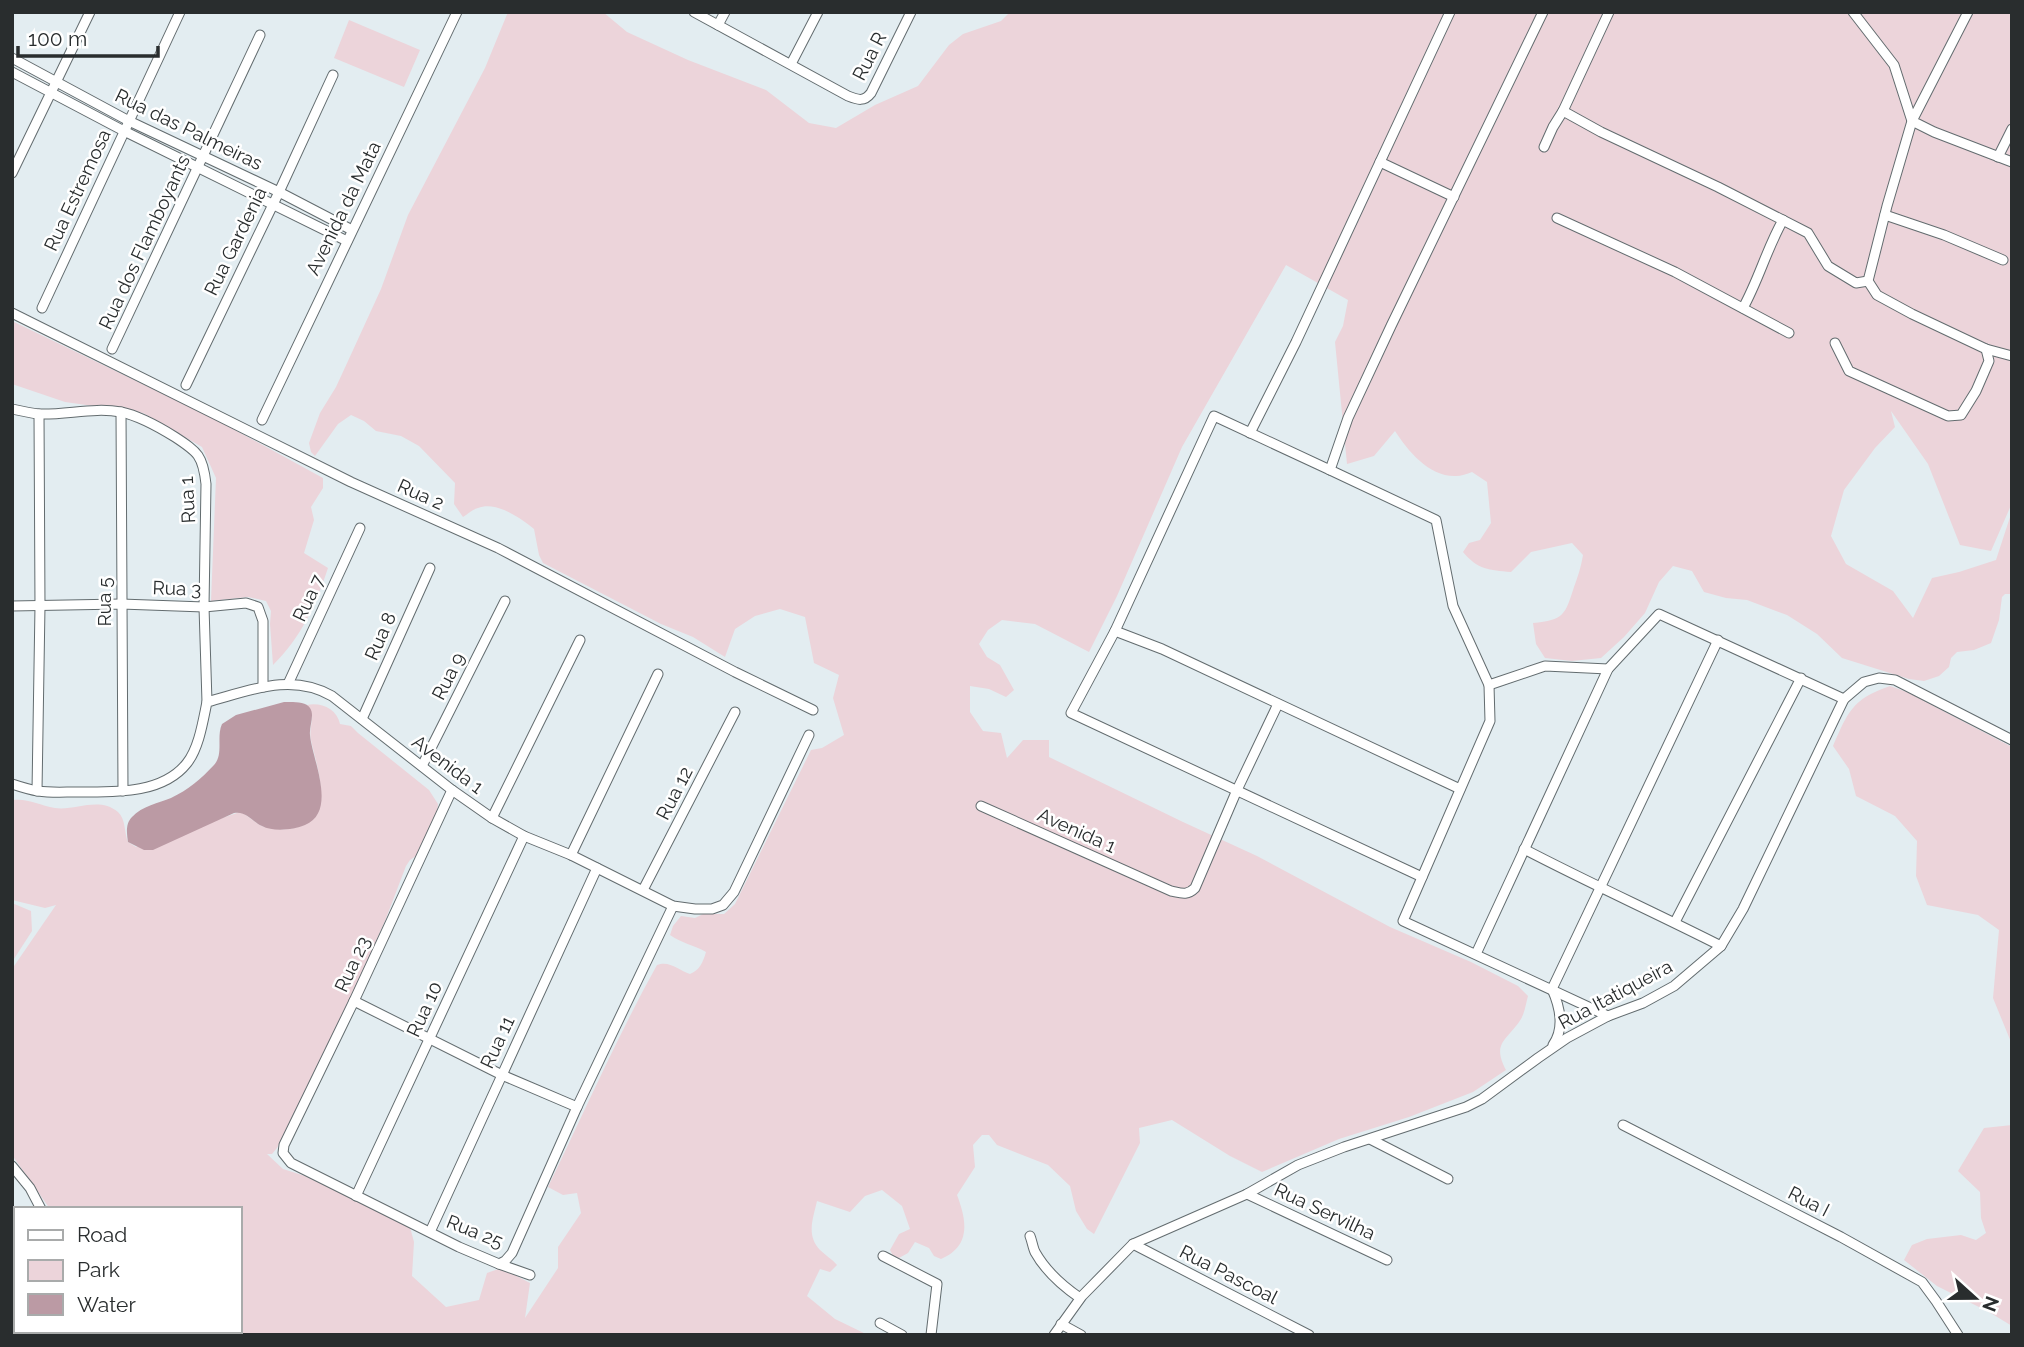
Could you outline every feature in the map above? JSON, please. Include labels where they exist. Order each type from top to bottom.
[{"type":"street","points":[[12,173],[90,12]]},
{"type":"street","name":"Rua Estremosa","points":[[42,308],[180,12]]},
{"type":"street","name":"Avenida da Mata","points":[[262,420],[457,12]]},
{"type":"street","points":[[694,12],[791,64],[818,12]]},
{"type":"street","points":[[718,25],[725,12]]},
{"type":"street","name":"Rua R","points":[[791,64],[859,100],[868,96],[911,12]]},
{"type":"street","points":[[1250,433],[1296,342],[1450,12]]},
{"type":"street","points":[[1330,470],[1348,418],[1544,12]]},
{"type":"street","points":[[1544,147],[1609,12]]},
{"type":"street","points":[[1853,12],[1894,65],[1912,121],[2012,162]]},
{"type":"street","points":[[1861,24],[1866,12]]},
{"type":"street","points":[[1968,12],[1912,121],[1868,281],[1877,295],[1986,349],[2012,356]]},
{"type":"street","name":"Rua dos Flamboyants","points":[[112,349],[260,35]]},
{"type":"street","name":"Rua das Palmeiras","points":[[12,58],[129,121],[352,230]]},
{"type":"street","name":"Rua das Palmeiras","points":[[12,72],[346,242]]},
{"type":"street","name":"Rua Gardenia","points":[[186,385],[333,75]]},
{"type":"street","points":[[1563,111],[1808,233],[1828,265],[1856,283],[1868,281]]},
{"type":"street","points":[[1998,157],[2012,129]]},
{"type":"street","points":[[1380,162],[1454,197]]},
{"type":"street","points":[[1885,215],[1944,235],[2003,260]]},
{"type":"street","points":[[1557,218],[1636,253],[1789,333]]},
{"type":"street","points":[[1743,308],[1783,220]]},
{"type":"street","name":"Rua 2","points":[[12,313],[351,482],[498,548],[813,710]]},
{"type":"street","points":[[1835,343],[1849,370],[1948,416],[1961,415],[1976,391],[1989,361],[1986,349]]},
{"type":"street","name":"Rua 1","points":[[12,410],[39,414],[91,410],[121,412],[153,424],[198,453],[206,484],[206,702]]},
{"type":"street","name":"Rua 5","points":[[121,412],[123,792]]},
{"type":"street","points":[[37,791],[39,414]]},
{"type":"street","points":[[1422,877],[1071,713],[1115,631],[1214,416],[1436,520],[1453,606],[1489,685],[1490,720],[1422,877],[1403,920],[1608,1016]]},
{"type":"street","name":"Rua 7","points":[[288,684],[360,528]]},
{"type":"street","name":"Rua 8","points":[[362,719],[430,568]]},
{"type":"street","name":"Rua 9","points":[[422,766],[505,601]]},
{"type":"street","name":"Rua 3","points":[[12,606],[121,604],[204,607],[246,603],[258,607],[263,621],[263,687]]},
{"type":"street","points":[[1476,954],[1608,669],[1659,614],[1844,699],[1864,682],[1879,678],[1895,680],[2012,740]]},
{"type":"street","points":[[1115,631],[1162,649],[1460,789]]},
{"type":"street","points":[[492,818],[580,640]]},
{"type":"street","points":[[1552,989],[1717,640]]},
{"type":"street","points":[[1489,685],[1545,666],[1608,669]]},
{"type":"street","points":[[570,855],[658,674]]},
{"type":"street","points":[[1675,922],[1801,678]]},
{"type":"street","name":"Avenida 1","points":[[206,702],[263,687],[288,684],[300,684],[321,690],[492,818],[524,836],[570,855],[673,906],[695,909],[712,909],[723,905],[734,892],[809,735]]},
{"type":"street","name":"Rua Itatiqueira","points":[[1054,1335],[1080,1298],[1133,1244],[1247,1194],[1298,1166],[1344,1147],[1466,1107],[1490,1094],[1538,1058],[1608,1016],[1643,1003],[1674,986],[1721,946],[1743,909],[1844,699]]},
{"type":"street","points":[[12,784],[37,791],[123,792],[153,786],[172,778],[188,762],[201,732],[206,702]]},
{"type":"street","name":"Avenida 1","points":[[981,806],[1158,886],[1184,894],[1190,893],[1195,888],[1278,704]]},
{"type":"street","name":"Rua 12","points":[[643,890],[736,712]]},
{"type":"street","name":"Rua 23","points":[[283,1153],[284,1145],[354,1002],[452,790]]},
{"type":"street","name":"Rua 10","points":[[356,1196],[524,836]]},
{"type":"street","points":[[1524,849],[1721,946]]},
{"type":"street","name":"Rua 11","points":[[430,1232],[597,868]]},
{"type":"street","name":"Rua 25","points":[[283,1153],[291,1163],[459,1247],[499,1264],[505,1261],[512,1254],[577,1107],[673,906]]},
{"type":"street","points":[[1538,1058],[1550,1050],[1559,1038],[1561,1027],[1558,1002],[1552,989]]},
{"type":"street","points":[[354,1002],[502,1075],[577,1107]]},
{"type":"street","name":"Rua I","points":[[1623,1125],[1841,1237],[1922,1282],[1958,1335]]},
{"type":"street","points":[[1370,1139],[1448,1179]]},
{"type":"street","points":[[12,1166],[30,1188],[40,1207]]},
{"type":"street","name":"Rua Servilha","points":[[1247,1194],[1387,1260]]},
{"type":"street","points":[[1030,1236],[1035,1252],[1048,1269],[1080,1298]]},
{"type":"street","name":"Rua Pascoal","points":[[1133,1244],[1309,1335]]},
{"type":"street","points":[[883,1256],[937,1284],[932,1335]]},
{"type":"street","points":[[499,1264],[530,1275]]},
{"type":"street","points":[[880,1323],[902,1335]]},
{"type":"street","points":[[1061,1324],[1082,1335]]},
{"type":"green space","points":[[508,12],[603,12],[627,32],[688,60],[766,90],[809,123],[836,128],[875,105],[918,86],[949,45],[963,34],[1001,21],[1010,12],[2012,12],[2012,503],[1991,551],[1960,545],[1928,464],[1891,411],[1895,427],[1875,448],[1844,490],[1831,536],[1846,564],[1893,591],[1913,618],[1932,578],[1996,560],[2012,511],[2012,596],[2005,594],[2002,597],[1999,620],[1991,643],[1974,650],[1957,652],[1951,658],[1949,667],[1939,676],[1924,681],[1909,679],[1842,658],[1817,634],[1787,615],[1747,600],[1704,592],[1692,571],[1673,566],[1659,582],[1645,613],[1601,658],[1572,661],[1545,658],[1536,644],[1533,623],[1557,618],[1565,610],[1583,555],[1572,543],[1531,552],[1511,572],[1479,566],[1463,552],[1469,543],[1480,540],[1491,523],[1487,482],[1472,472],[1458,476],[1437,472],[1420,461],[1395,431],[1374,456],[1347,464],[1335,342],[1343,326],[1348,300],[1286,265],[1182,447],[1117,596],[1089,652],[1035,624],[1002,620],[988,630],[979,644],[987,657],[1000,665],[1014,690],[1006,697],[989,689],[970,686],[970,712],[983,731],[1001,733],[1007,758],[1023,740],[1049,740],[1049,757],[1257,856],[1390,927],[1471,962],[1518,986],[1528,996],[1521,1019],[1501,1047],[1500,1053],[1506,1070],[1473,1092],[1409,1117],[1339,1139],[1262,1172],[1230,1156],[1172,1120],[1139,1128],[1140,1143],[1094,1234],[1087,1229],[1076,1211],[1070,1186],[1048,1165],[997,1145],[989,1135],[982,1135],[973,1145],[975,1167],[957,1195],[964,1223],[962,1240],[951,1254],[941,1259],[934,1256],[929,1248],[915,1242],[908,1253],[899,1258],[893,1256],[890,1250],[899,1234],[910,1229],[902,1206],[882,1190],[865,1196],[850,1212],[817,1201],[812,1227],[813,1239],[820,1250],[837,1265],[830,1272],[820,1269],[807,1296],[835,1319],[868,1335],[45,1335],[242,1333],[242,1207],[49,1207],[12,1155],[12,969],[56,905],[45,908],[12,900],[12,800],[55,808],[95,804],[111,807],[121,815],[128,842],[136,847],[240,812],[259,825],[278,829],[294,828],[307,823],[316,815],[320,804],[320,778],[310,735],[312,717],[307,705],[312,704],[332,711],[340,724],[351,726],[429,790],[438,804],[429,832],[416,856],[406,866],[358,982],[277,1148],[272,1154],[267,1154],[283,1169],[305,1176],[410,1227],[414,1242],[412,1276],[446,1307],[479,1300],[487,1273],[501,1268],[530,1283],[525,1318],[558,1268],[558,1247],[581,1213],[577,1193],[563,1195],[548,1187],[628,1020],[657,965],[670,965],[690,974],[699,968],[704,959],[706,952],[670,935],[673,926],[681,916],[695,918],[703,914],[724,914],[735,904],[811,750],[822,748],[844,735],[833,698],[839,675],[814,663],[805,617],[780,609],[755,616],[735,629],[725,657],[693,637],[661,624],[543,563],[534,529],[508,512],[485,506],[474,509],[463,517],[454,504],[455,483],[419,446],[401,436],[376,431],[351,415],[338,424],[315,456],[311,452],[309,443],[320,413],[336,387],[381,289],[408,215],[485,68]]},
{"type":"green space","points":[[349,20],[420,50],[404,87],[334,58]]},
{"type":"green space","points":[[12,321],[213,418],[323,478],[323,488],[311,507],[314,520],[304,553],[328,568],[307,620],[292,644],[273,665],[271,611],[266,601],[248,597],[211,601],[216,478],[202,447],[143,413],[65,402],[12,384]]},
{"type":"green space","points":[[1890,686],[1907,692],[2012,747],[2012,1050],[1993,998],[1999,930],[1978,915],[1927,905],[1916,876],[1917,841],[1895,816],[1856,796],[1849,769],[1833,746],[1853,708],[1867,696]]},
{"type":"green space","points":[[12,903],[31,911],[32,931],[12,962]]},
{"type":"green space","points":[[2012,1125],[2012,1326],[1937,1286],[1904,1260],[1912,1245],[1927,1239],[1961,1235],[1976,1240],[1986,1233],[1981,1218],[1980,1192],[1958,1171],[1984,1128]]},
{"type":"water","points":[[284,702],[302,703],[311,711],[310,735],[322,797],[315,818],[300,827],[277,830],[262,826],[242,813],[234,813],[153,850],[144,850],[128,842],[127,826],[136,813],[183,791],[214,765],[219,756],[222,724],[236,715]]}]
